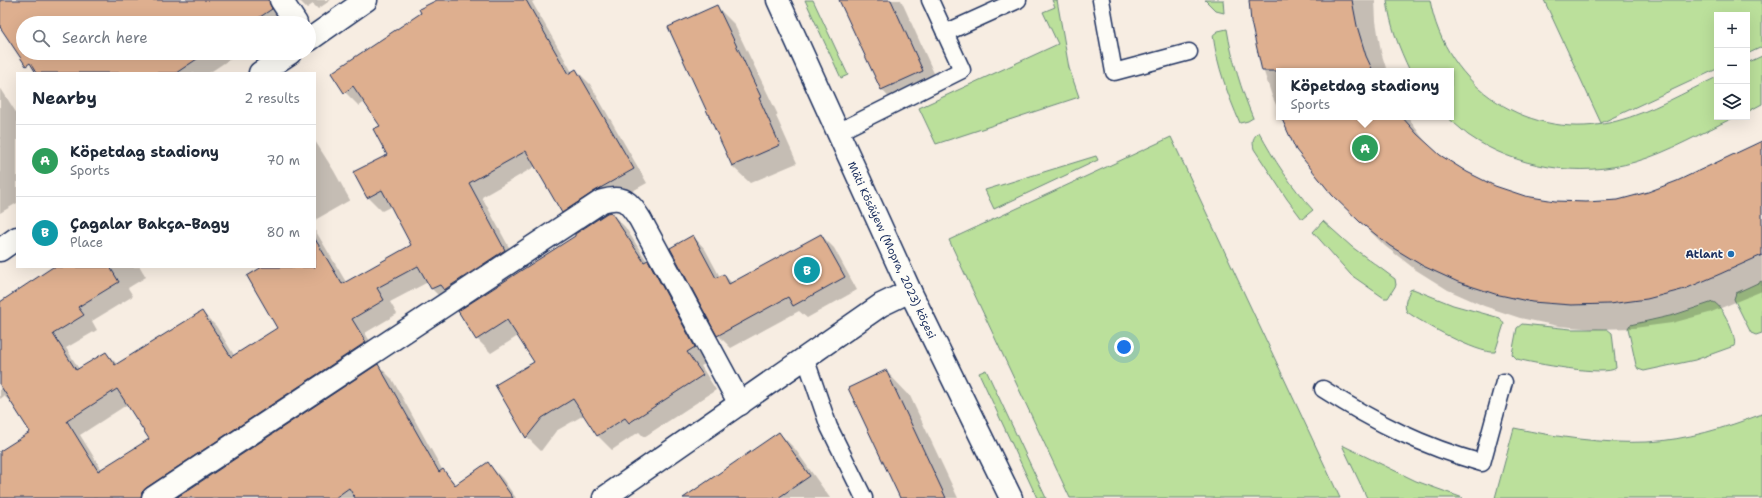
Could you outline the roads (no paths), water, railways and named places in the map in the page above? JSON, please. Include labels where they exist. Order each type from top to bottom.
[{"type":"street","points":[[281,0],[291,16]]},
{"type":"street","points":[[316,35],[366,0]]},
{"type":"street","name":"Mäti Kösäýew (Mopra, 2023) köçesi","points":[[778,0],[910,291],[1011,498]]},
{"type":"street","points":[[262,72],[280,60]]},
{"type":"street","points":[[153,498],[602,201],[613,198],[623,199],[631,206],[640,219],[740,404]]},
{"type":"street","points":[[0,250],[16,239]]},
{"type":"street","points":[[604,498],[881,305],[910,291]]},
{"type":"lane","points":[[838,132],[962,70],[930,0]]},
{"type":"lane","points":[[945,33],[1018,0]]},
{"type":"lane","points":[[1101,0],[1114,72],[1189,52]]},
{"type":"lane","points":[[805,357],[830,427],[864,498]]},
{"type":"lane","points":[[1323,389],[1388,428],[1422,443],[1482,463],[1504,382]]},
{"type":"place","name":"Köpetdag stadiony","points":[[1365,148]]},
{"type":"place","name":"Atlant","points":[[1731,254]]},
{"type":"place","name":"Çagalar Bakça-Bagy","points":[[807,270]]}]
